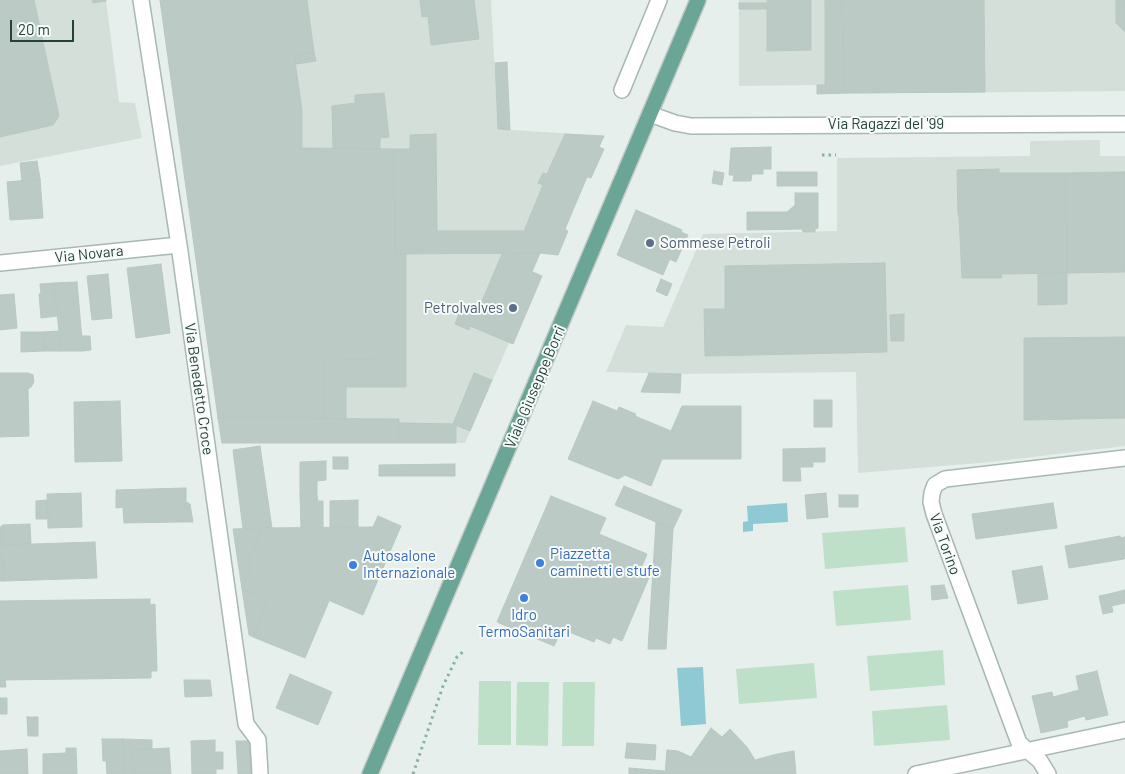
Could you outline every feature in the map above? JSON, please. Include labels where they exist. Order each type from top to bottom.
[{"type":"main road","name":"Viale Giuseppe Borri","points":[[370,774],[698,0]]},
{"type":"street","name":"Via Benedetto Croce","points":[[141,0],[179,245],[246,724],[258,740],[260,774]]},
{"type":"street","points":[[622,90],[659,0]]},
{"type":"street","name":"Via Ragazzi del '99","points":[[650,114],[675,123],[691,126],[1125,124]]},
{"type":"street","name":"Via Novara","points":[[0,263],[179,245]]},
{"type":"street","name":"Via Torino","points":[[1029,752],[1019,743],[936,519],[931,502],[933,489],[938,482],[945,479],[1125,458]]},
{"type":"street","points":[[916,774],[1029,752],[1125,730]]},
{"type":"street","points":[[1029,752],[1040,761],[1048,774]]},
{"type":"path","points":[[822,156],[836,155]]},
{"type":"path","points":[[413,774],[443,686],[457,657],[465,650]]},
{"type":"shaded area","points":[[0,0],[106,0],[119,102],[135,103],[142,138],[0,166]]},
{"type":"shaded area","points":[[160,0],[491,0],[498,129],[604,136],[599,147],[604,149],[591,178],[587,177],[565,229],[568,231],[558,255],[540,253],[532,271],[542,276],[513,344],[509,343],[465,443],[222,443]]},
{"type":"shaded area","points":[[739,0],[1125,0],[1125,91],[817,94],[817,85],[739,86]]},
{"type":"shaded area","points":[[1100,140],[1100,156],[1125,156],[1125,446],[991,462],[858,473],[856,372],[681,374],[606,372],[626,325],[663,327],[703,234],[837,231],[837,158],[1030,156],[1030,141]]},
{"type":"green space","points":[[905,527],[908,562],[825,569],[822,533]]},
{"type":"green space","points":[[908,585],[911,620],[836,626],[833,591]]},
{"type":"green space","points":[[943,650],[945,685],[870,691],[867,656]]},
{"type":"green space","points":[[814,663],[817,698],[739,704],[736,669]]},
{"type":"green space","points":[[479,681],[511,681],[511,745],[478,745]]},
{"type":"green space","points":[[517,682],[549,682],[548,746],[516,745]]},
{"type":"green space","points":[[563,682],[595,682],[594,746],[562,746]]},
{"type":"green space","points":[[947,705],[950,740],[874,746],[872,711]]},
{"type":"water","points":[[787,503],[788,522],[753,524],[753,531],[743,532],[743,522],[748,521],[747,506]]},
{"type":"water","points":[[703,667],[706,724],[681,726],[677,668]]},
{"type":"building","points":[[0,0],[34,0],[59,116],[53,125],[0,137]]},
{"type":"building","points":[[92,0],[106,0],[106,1],[93,3]]},
{"type":"building","points":[[160,0],[307,0],[314,52],[294,55],[302,110],[302,148],[394,149],[395,254],[406,254],[406,360],[324,359],[324,418],[218,418]]},
{"type":"building","points":[[420,0],[474,0],[479,39],[431,45],[428,16],[422,17]]},
{"type":"building","points":[[767,0],[811,0],[811,50],[767,51]]},
{"type":"building","points":[[825,0],[842,0],[844,93],[817,94],[817,85],[825,85]]},
{"type":"building","points":[[842,0],[984,0],[985,92],[844,93]]},
{"type":"building","points":[[1116,0],[1125,0],[1125,32],[1116,23]]},
{"type":"building","points":[[739,3],[766,3],[767,9],[739,9]]},
{"type":"building","points":[[314,52],[316,61],[296,64],[294,55]]},
{"type":"building","points":[[507,62],[510,130],[498,129],[495,63]]},
{"type":"building","points":[[384,93],[389,137],[380,138],[380,149],[333,148],[332,106],[355,103],[355,95]]},
{"type":"building","points":[[436,134],[437,231],[524,231],[543,185],[538,183],[543,173],[547,174],[565,134],[604,136],[599,147],[604,149],[591,178],[587,177],[565,229],[568,231],[558,255],[540,253],[395,254],[394,149],[410,149],[410,135]]},
{"type":"building","points":[[771,147],[771,169],[763,169],[763,174],[752,174],[751,181],[733,181],[734,175],[729,175],[731,148]]},
{"type":"building","points":[[37,161],[40,179],[22,181],[20,163]]},
{"type":"building","points":[[999,169],[999,173],[1066,173],[1067,273],[1001,274],[1002,278],[962,278],[957,170]]},
{"type":"building","points":[[714,171],[724,173],[722,185],[712,183]]},
{"type":"building","points":[[777,172],[817,172],[817,186],[777,186]]},
{"type":"building","points":[[1125,172],[1125,272],[1067,273],[1066,173]]},
{"type":"building","points":[[40,179],[43,218],[10,220],[7,182]]},
{"type":"building","points":[[795,193],[818,193],[818,228],[815,229],[815,232],[803,232],[802,229],[747,230],[747,212],[787,212],[795,205]]},
{"type":"building","points":[[636,210],[682,230],[663,275],[617,255]]},
{"type":"building","points":[[681,232],[688,235],[676,262],[669,259]]},
{"type":"building","points":[[540,253],[532,272],[542,276],[513,344],[470,326],[469,330],[455,324],[462,306],[477,313],[502,254]]},
{"type":"building","points":[[885,263],[887,352],[705,356],[704,309],[725,309],[725,266]]},
{"type":"building","points":[[161,264],[170,333],[136,338],[127,268]]},
{"type":"building","points":[[1067,273],[1067,304],[1038,305],[1038,274]]},
{"type":"building","points":[[108,274],[112,318],[92,320],[87,276]]},
{"type":"building","points":[[661,279],[672,284],[667,296],[656,291]]},
{"type":"building","points":[[77,282],[83,351],[61,351],[54,283]]},
{"type":"building","points":[[54,283],[55,293],[41,294],[40,284]]},
{"type":"building","points":[[55,293],[57,316],[41,318],[39,294]]},
{"type":"building","points":[[14,294],[17,328],[0,330],[0,295]]},
{"type":"building","points":[[904,314],[904,341],[891,341],[890,315]]},
{"type":"building","points":[[59,331],[61,351],[44,351],[43,332]]},
{"type":"building","points":[[21,332],[43,332],[44,351],[21,352]]},
{"type":"building","points":[[82,336],[90,336],[91,350],[83,351]]},
{"type":"building","points":[[1125,337],[1125,418],[1024,420],[1024,338]]},
{"type":"building","points":[[324,359],[346,359],[346,419],[324,418]]},
{"type":"building","points":[[346,359],[406,360],[406,387],[346,387]]},
{"type":"building","points":[[0,373],[28,373],[33,375],[34,382],[28,389],[29,436],[0,437]]},
{"type":"building","points":[[474,373],[492,380],[470,431],[453,424]]},
{"type":"building","points":[[649,373],[681,374],[680,393],[641,392]]},
{"type":"building","points":[[814,400],[832,400],[832,427],[814,427]]},
{"type":"building","points":[[120,401],[122,461],[75,462],[74,402]]},
{"type":"building","points":[[593,401],[617,411],[619,407],[671,431],[682,406],[741,406],[741,459],[662,459],[651,486],[625,475],[618,479],[568,459]]},
{"type":"building","points":[[218,418],[399,419],[399,443],[222,443]]},
{"type":"building","points":[[399,423],[456,424],[456,443],[399,443]]},
{"type":"building","points":[[260,446],[272,528],[243,529],[233,450]]},
{"type":"building","points":[[825,448],[825,462],[813,462],[813,467],[800,467],[801,481],[783,481],[783,449]]},
{"type":"building","points":[[333,457],[348,457],[348,469],[333,469]]},
{"type":"building","points":[[326,461],[326,480],[317,481],[317,495],[300,495],[300,462]]},
{"type":"building","points":[[455,464],[455,476],[379,476],[379,465]]},
{"type":"building","points":[[624,486],[682,510],[673,529],[615,505]]},
{"type":"building","points":[[186,488],[186,505],[179,506],[179,522],[124,523],[123,507],[116,508],[116,490]]},
{"type":"building","points":[[81,493],[82,527],[48,528],[47,494]]},
{"type":"building","points":[[826,493],[828,517],[807,519],[805,495]]},
{"type":"building","points":[[300,495],[317,495],[318,501],[323,501],[323,528],[301,528]]},
{"type":"building","points":[[839,495],[858,495],[858,507],[839,507]]},
{"type":"building","points":[[551,496],[606,518],[599,534],[647,554],[640,571],[650,575],[622,641],[613,637],[610,644],[596,638],[594,642],[562,629],[554,646],[497,622]]},
{"type":"building","points":[[47,500],[48,519],[36,519],[36,501]]},
{"type":"building","points":[[358,500],[358,527],[330,528],[330,501]]},
{"type":"building","points":[[186,502],[190,504],[193,522],[179,522],[179,514],[187,514]]},
{"type":"building","points":[[1053,503],[1057,528],[976,539],[972,514]]},
{"type":"building","points":[[186,505],[187,514],[179,514],[179,506]]},
{"type":"building","points":[[378,516],[401,526],[363,615],[247,565],[262,528],[373,527]]},
{"type":"building","points":[[656,522],[673,529],[666,649],[648,649]]},
{"type":"building","points":[[30,524],[31,544],[3,545],[2,525]]},
{"type":"building","points":[[0,527],[2,527],[4,581],[0,581]]},
{"type":"building","points":[[262,528],[247,565],[251,567],[242,589],[233,529]]},
{"type":"building","points":[[1120,536],[1124,559],[1069,568],[1065,546]]},
{"type":"building","points":[[1125,537],[1125,558],[1124,559],[1120,538]]},
{"type":"building","points":[[95,542],[97,578],[4,581],[3,545]]},
{"type":"building","points":[[1042,566],[1048,599],[1018,604],[1012,571]]},
{"type":"building","points":[[251,567],[329,601],[305,658],[253,637],[268,600],[242,589]]},
{"type":"building","points":[[944,585],[948,598],[932,600],[931,586]]},
{"type":"building","points":[[242,589],[268,600],[253,637],[249,635]]},
{"type":"building","points":[[1125,590],[1125,603],[1111,606],[1109,594]]},
{"type":"building","points":[[1109,594],[1113,612],[1103,614],[1099,596]]},
{"type":"building","points":[[150,599],[150,605],[155,604],[157,671],[151,671],[151,678],[0,680],[0,601]]},
{"type":"building","points":[[1097,671],[1108,715],[1086,720],[1085,716],[1067,721],[1068,727],[1041,733],[1032,696],[1052,692],[1053,697],[1079,690],[1076,676]]},
{"type":"building","points":[[290,674],[332,692],[318,725],[276,708]]},
{"type":"building","points":[[0,680],[5,680],[6,687],[0,687]]},
{"type":"building","points":[[184,680],[210,680],[212,696],[185,697]]},
{"type":"building","points":[[0,698],[7,698],[7,714],[0,714]]},
{"type":"building","points":[[27,717],[38,717],[38,736],[28,736]]},
{"type":"building","points":[[711,728],[722,737],[730,729],[747,747],[755,760],[794,751],[796,774],[665,774],[667,750],[678,751],[691,757]]},
{"type":"building","points":[[102,739],[123,739],[124,760],[103,761]]},
{"type":"building","points":[[123,739],[152,740],[152,749],[133,750],[134,774],[125,774]]},
{"type":"building","points":[[215,740],[215,752],[223,752],[223,769],[216,769],[216,774],[192,774],[191,741]]},
{"type":"building","points":[[236,741],[255,741],[256,774],[238,774]]},
{"type":"building","points":[[627,743],[656,745],[655,760],[625,758]]},
{"type":"building","points":[[66,748],[76,748],[77,774],[43,774],[43,754],[66,753]]},
{"type":"building","points":[[169,748],[171,774],[134,774],[133,750]]},
{"type":"building","points":[[27,749],[28,774],[0,774],[0,751]]},
{"type":"building","points":[[106,760],[124,760],[125,774],[107,774]]},
{"type":"building","points":[[629,768],[665,771],[665,774],[629,774]]},
{"type":"place","name":"Sommese Petroli","points":[[650,243]]},
{"type":"place","name":"Petrolvalves","points":[[513,308]]},
{"type":"place","name":"Piazzetta caminetti e stufe","points":[[540,563]]},
{"type":"place","name":"Autosalone Internazionale","points":[[353,565]]},
{"type":"place","name":"Idro TermoSanitari","points":[[524,598]]}]
